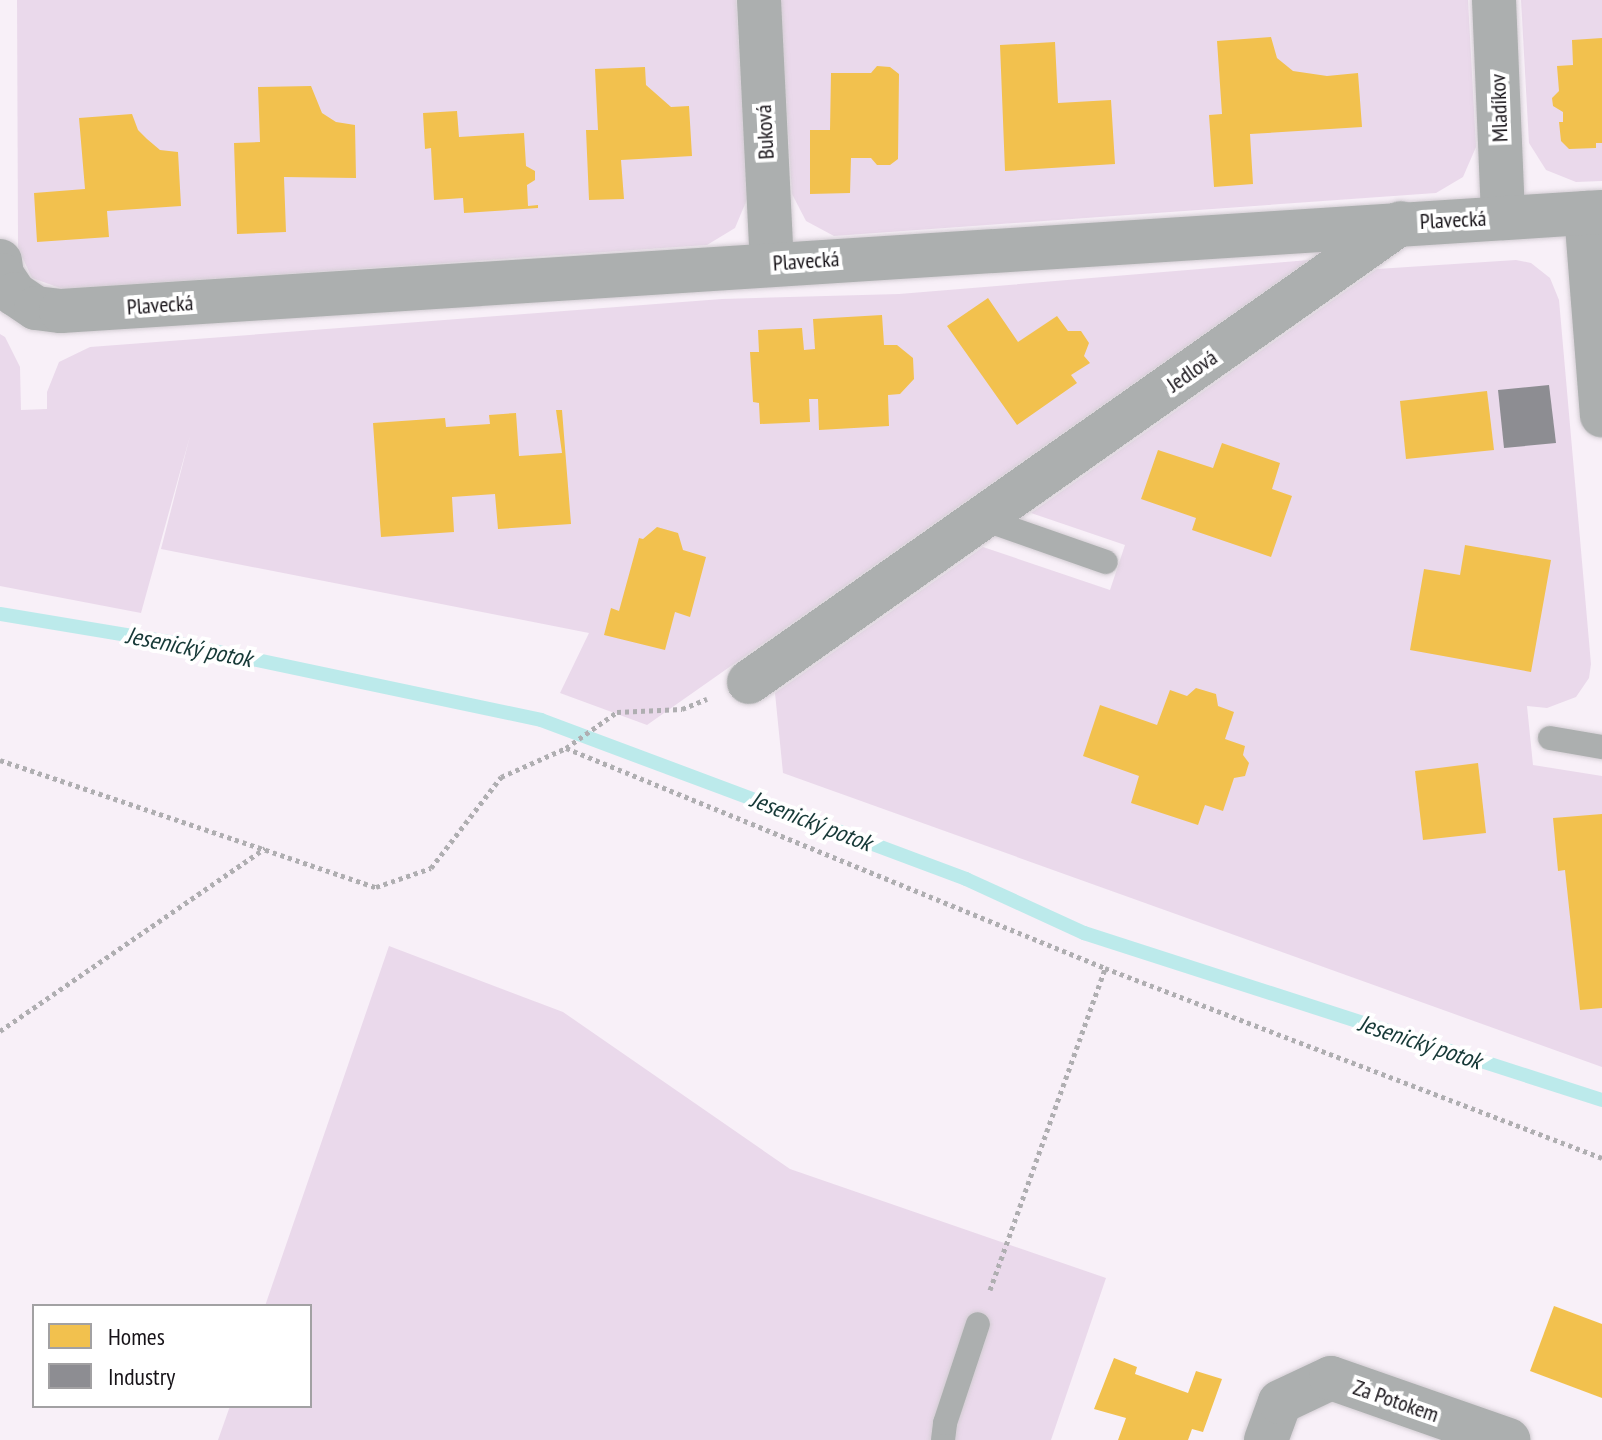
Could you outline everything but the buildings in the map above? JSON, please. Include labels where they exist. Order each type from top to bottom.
[{"type":"street","name":"Buková","points":[[759,0],[772,264]]},
{"type":"street","name":"Mladíkov","points":[[1494,0],[1503,217]]},
{"type":"street","name":"Plavecká","points":[[8,277],[36,308],[61,311],[1594,212]]},
{"type":"street","points":[[1594,212],[1602,415]]},
{"type":"street","name":"Jedlová","points":[[749,682],[1401,223]]},
{"type":"street","name":"Za Potokem","points":[[1266,1440],[1280,1402],[1331,1378],[1508,1440]]},
{"type":"lane","points":[[983,519],[1106,562]]},
{"type":"lane","points":[[1550,738],[1602,747]]},
{"type":"lane","points":[[943,1440],[945,1423],[978,1324]]},
{"type":"path","points":[[0,760],[376,887],[431,868],[501,777],[566,748],[617,712],[682,709],[749,682]]},
{"type":"path","points":[[566,748],[1105,968],[1602,1158]]},
{"type":"path","points":[[0,1031],[265,848]]},
{"type":"path","points":[[978,1324],[1105,968]]},
{"type":"shaded area","points":[[17,0],[736,0],[748,197],[735,228],[707,245],[63,289],[32,278],[18,248]]},
{"type":"shaded area","points":[[780,0],[1468,0],[1476,147],[1463,177],[1436,193],[834,236],[806,221],[792,194]]},
{"type":"shaded area","points":[[1521,0],[1602,0],[1602,181],[1576,182],[1546,170],[1529,143]]},
{"type":"shaded area","points":[[1309,260],[647,725],[560,693],[589,633],[161,549],[190,436],[141,613],[0,586],[0,334],[5,337],[20,367],[21,410],[47,409],[47,392],[59,362],[90,347],[722,299],[899,294]]},
{"type":"shaded area","points":[[1516,260],[1531,263],[1550,278],[1559,300],[1591,664],[1589,678],[1576,697],[1547,708],[1527,706],[1533,765],[1602,776],[1602,1067],[783,773],[775,693],[983,547],[1110,590],[1125,545],[1031,513],[1377,269]]},
{"type":"shaded area","points":[[389,946],[563,1012],[790,1169],[1106,1278],[1051,1440],[218,1440],[229,1408],[312,1408],[312,1304],[266,1304]]},
{"type":"waterway","name":"Jesenický potok","points":[[0,614],[176,643],[541,720],[966,879],[1084,933],[1602,1100]]}]
